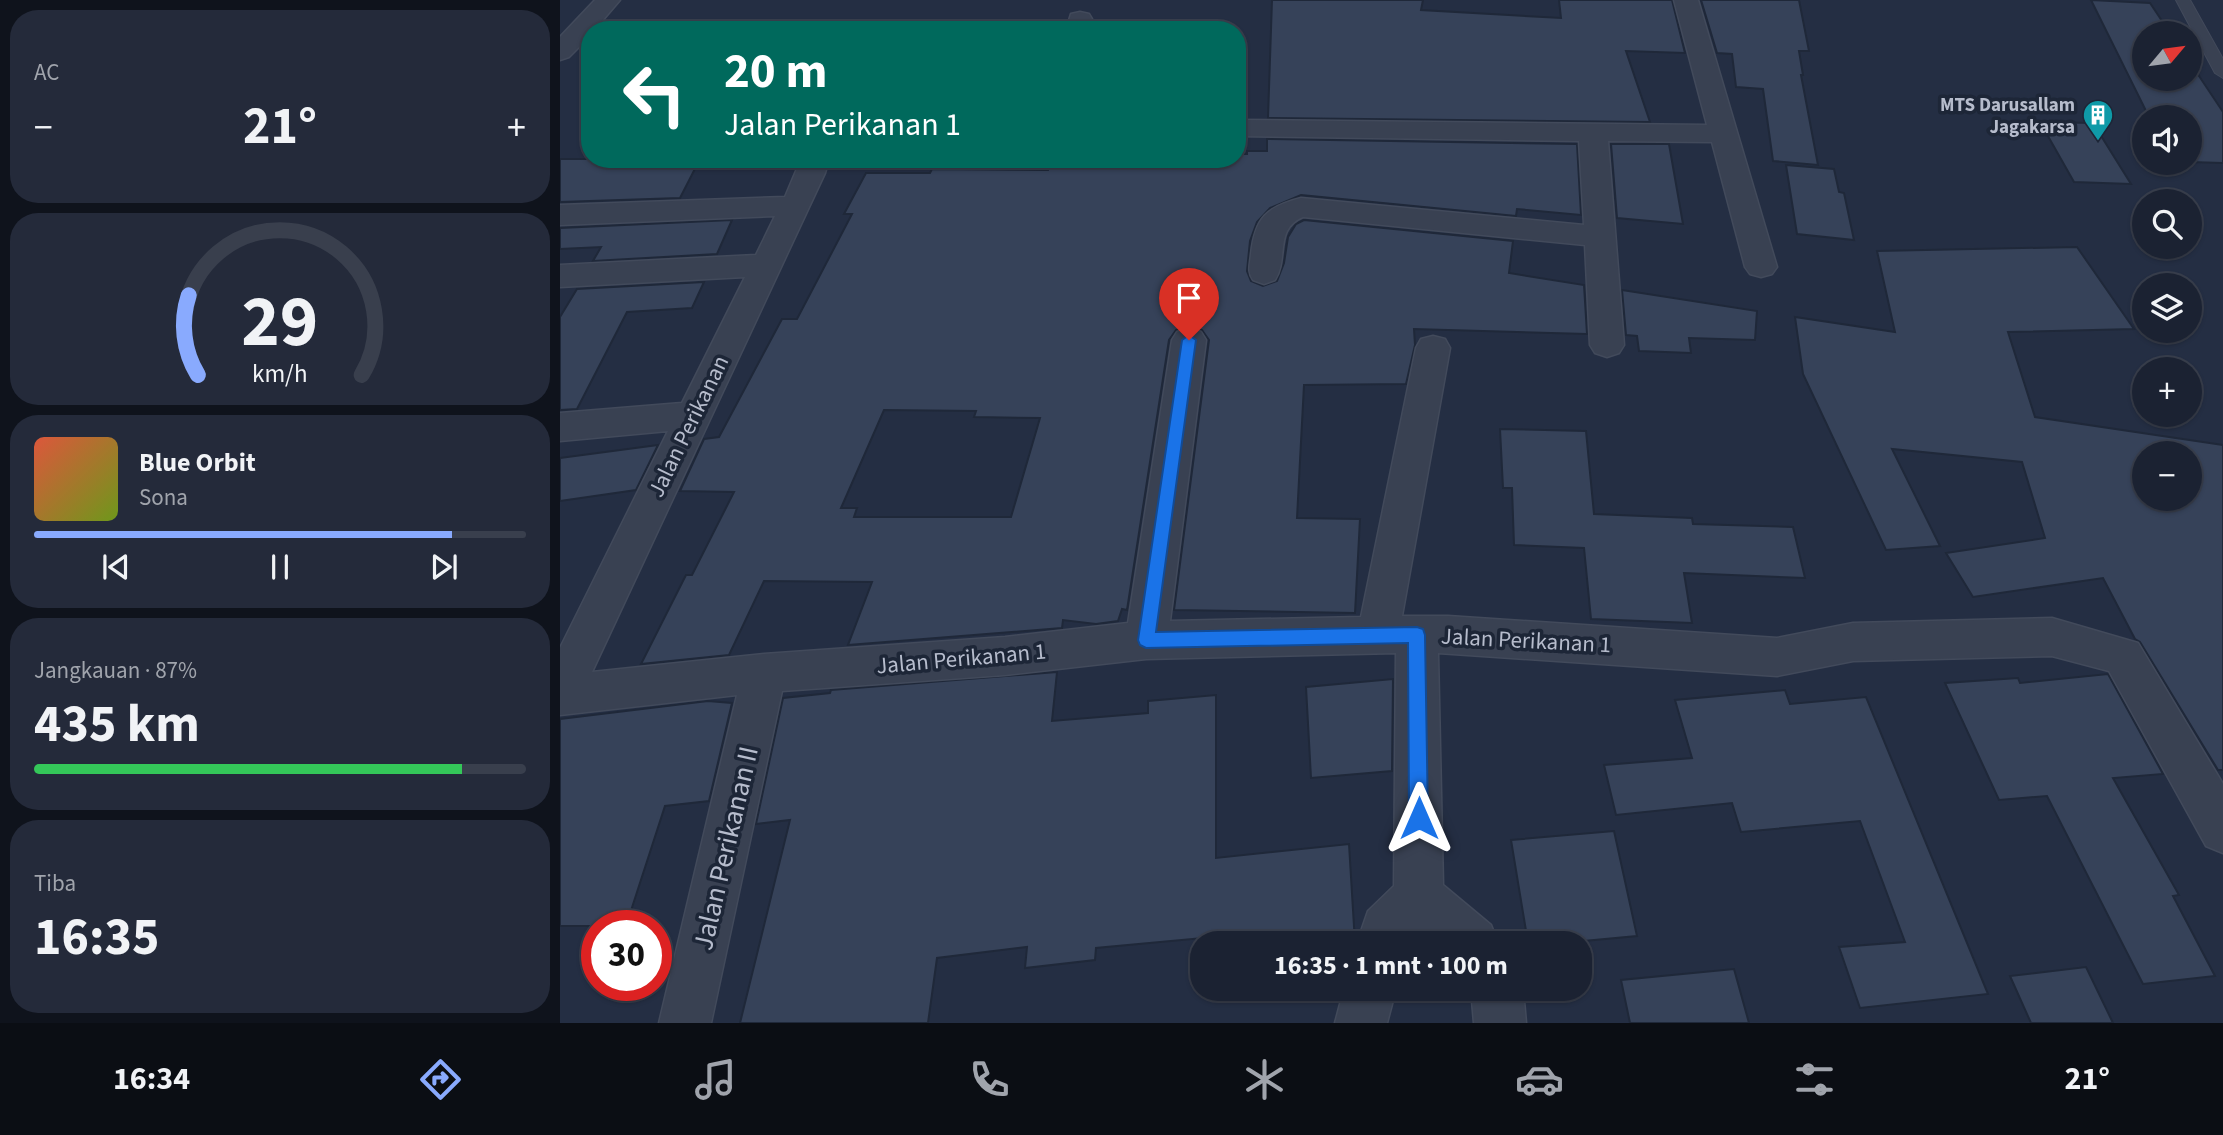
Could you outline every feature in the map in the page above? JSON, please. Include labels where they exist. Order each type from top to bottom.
[{"type":"street","points":[[589,21],[608,0]]},
{"type":"street","points":[[1686,0],[1761,267]]},
{"type":"street","points":[[560,52],[581,30]]},
{"type":"street","points":[[1246,128],[1724,134]]},
{"type":"street","points":[[1593,133],[1607,345]]},
{"type":"street","name":"Jalan Perikanan","points":[[560,694],[811,168]]},
{"type":"street","points":[[560,215],[794,206]]},
{"type":"street","points":[[1264,273],[1273,221],[1284,211],[1301,207],[1598,236]]},
{"type":"street","points":[[560,276],[766,265]]},
{"type":"street","points":[[1146,640],[1189,340]]},
{"type":"street","points":[[1433,348],[1398,635],[1419,897],[1459,931]]},
{"type":"street","points":[[560,427],[693,415]]},
{"type":"street","name":"Jalan Perikanan 1","points":[[560,694],[764,673],[1005,656],[1146,640],[1448,634],[1777,657],[1853,642],[2052,636],[2123,656],[2223,829]]},
{"type":"street","name":"Jalan Perikanan II","points":[[685,1023],[764,673]]},
{"type":"street","points":[[1385,931],[1419,897]]},
{"type":"street","points":[[1361,1023],[1367,1001]]},
{"type":"street","points":[[1498,1001],[1500,1023]]},
{"type":"lane","points":[[2183,0],[2223,73]]},
{"type":"building","points":[[1272,0],[1423,0],[1421,10],[1561,18],[1559,0],[1672,0],[1685,53],[1626,51],[1650,122],[1268,118]]},
{"type":"building","points":[[1701,0],[1799,0],[1809,51],[1799,51],[1801,75],[1818,165],[1773,161],[1763,89],[1736,87],[1732,54],[1717,53]]},
{"type":"building","points":[[2091,0],[2150,3],[2162,21],[2132,21],[2132,83]]},
{"type":"building","points":[[2202,80],[2223,112],[2223,163],[2202,162],[2202,105],[2143,105],[2136,91],[2202,91]]},
{"type":"building","name":"MTS Darusallam Jagakarsa","points":[[2040,122],[2093,123],[2131,184],[2074,182]]},
{"type":"building","points":[[1267,139],[1577,144],[1581,215],[1517,209],[1516,216],[1301,195],[1270,208],[1257,222],[1250,241],[1247,271],[1251,281],[1263,286],[1277,281],[1284,263],[1288,237],[1296,224],[1304,220],[1513,241],[1509,273],[1584,285],[1587,334],[1414,329],[1415,345],[1406,384],[1304,385],[1297,518],[1360,519],[1355,613],[1174,610],[1209,340],[1202,330],[1188,326],[1176,330],[1169,340],[1127,610],[1122,609],[1118,621],[1096,624],[1063,620],[1062,628],[848,645],[872,582],[764,581],[729,655],[641,664],[686,575],[692,575],[734,492],[680,491],[704,439],[719,437],[782,319],[797,319],[852,214],[844,214],[866,173],[930,173],[932,169],[1246,168],[1247,151],[1267,151]],"holes":[[[884,410],[976,411],[974,417],[1040,418],[1011,517],[854,517],[857,508],[841,508]]]},
{"type":"building","points":[[1611,144],[1669,144],[1683,224],[1617,218]]},
{"type":"building","points":[[560,159],[581,159],[581,168],[695,168],[680,198],[560,202]]},
{"type":"building","points":[[1786,165],[1834,169],[1839,192],[1844,193],[1854,240],[1797,234]]},
{"type":"building","points":[[732,220],[717,254],[593,261],[601,247],[560,249],[560,228]]},
{"type":"building","points":[[2077,247],[2132,329],[2008,332],[2035,417],[2196,441],[2132,441],[2132,511],[2202,511],[2202,442],[2223,445],[2223,770],[2218,770],[2140,642],[2135,639],[2103,578],[1973,597],[1946,553],[2045,538],[2022,462],[1892,449],[1940,546],[1886,550],[1803,374],[1795,317],[1895,332],[1877,251]]},
{"type":"building","points":[[704,282],[692,308],[627,312],[577,409],[560,410],[560,317],[577,289]]},
{"type":"building","points":[[1622,290],[1757,311],[1755,340],[1689,338],[1691,353],[1639,351],[1637,336],[1626,335]]},
{"type":"building","points":[[1500,429],[1586,431],[1594,514],[1692,518],[1693,524],[1793,527],[1805,578],[1684,573],[1692,623],[1591,619],[1584,548],[1514,545],[1512,488],[1503,488]]},
{"type":"building","points":[[658,445],[636,490],[560,501],[560,458]]},
{"type":"building","points":[[1057,672],[1052,721],[1148,713],[1148,701],[1216,695],[1216,858],[1349,844],[1354,931],[1190,931],[1190,939],[1096,948],[1095,960],[1025,968],[1027,947],[937,958],[928,1023],[740,1023],[790,820],[756,824],[783,698],[830,693],[831,690]]},
{"type":"building","points":[[2108,674],[2163,774],[2113,778],[2179,895],[2173,896],[2215,976],[2143,984],[2047,796],[1999,800],[1945,683],[2018,678],[2020,683]]},
{"type":"building","points":[[1393,679],[1392,771],[1311,778],[1306,687]]},
{"type":"building","points":[[1785,690],[1790,704],[1866,697],[1988,994],[1860,1008],[1839,947],[1905,942],[1860,821],[1741,832],[1732,803],[1616,815],[1604,765],[1692,758],[1675,700]]},
{"type":"building","points":[[708,701],[732,703],[709,801],[665,806],[631,910],[581,910],[581,926],[560,926],[560,719]]},
{"type":"building","points":[[1614,831],[1637,936],[1592,940],[1592,931],[1526,931],[1511,840]]},
{"type":"building","points":[[2086,967],[2113,1023],[2031,1023],[2010,976]]},
{"type":"building","points":[[1734,969],[1749,1023],[1630,1023],[1621,980]]},
{"type":"place","name":"MTS Darusallam Jagakarsa","points":[[2098,142]]},
{"type":"route","points":[[1189,340],[1146,640],[1417,635],[1419,818]]}]
